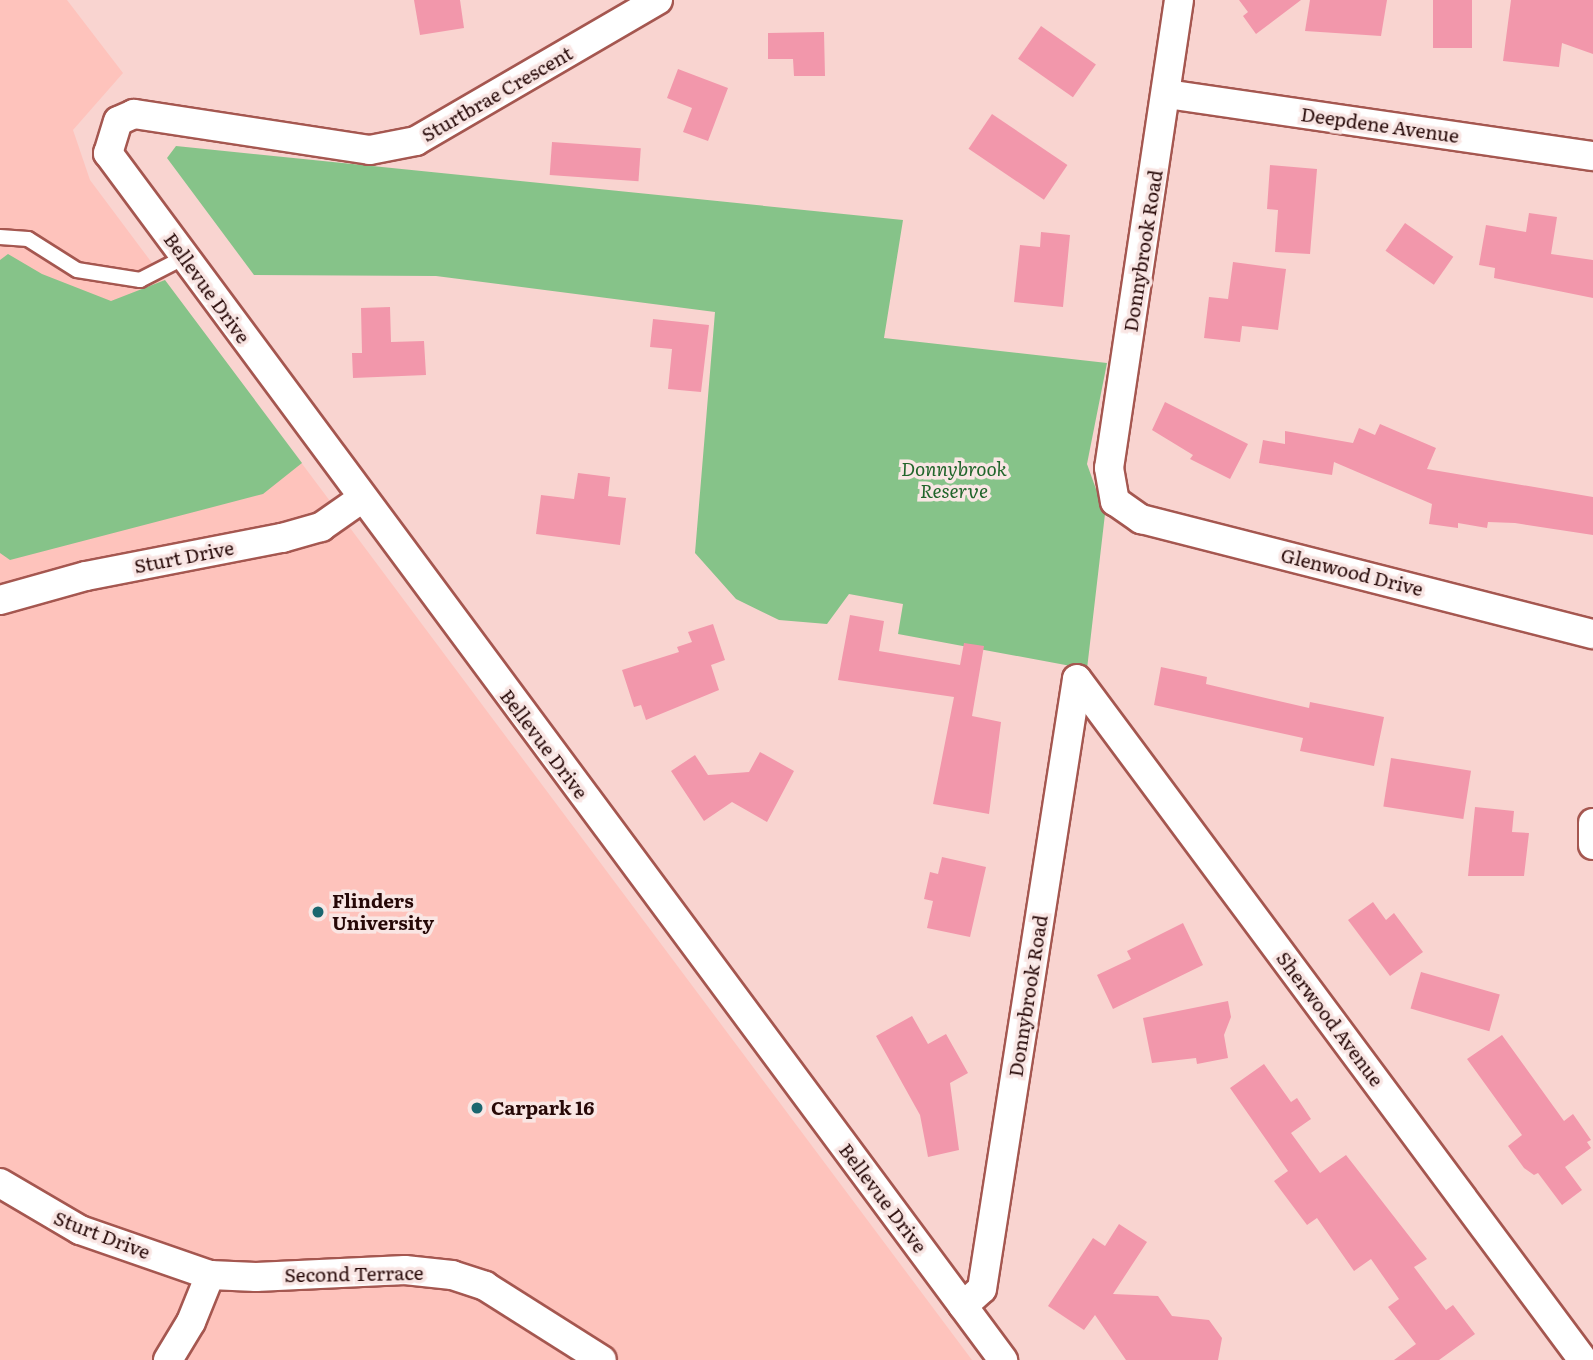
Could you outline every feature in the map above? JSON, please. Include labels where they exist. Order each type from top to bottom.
[{"type":"street","name":"Sturtbrae Crescent","points":[[118,121],[134,114],[158,114],[370,150],[416,141],[658,0]]},
{"type":"street","name":"Donnybrook Road","points":[[1115,501],[1109,468],[1179,0]]},
{"type":"street","name":"Deepdene Avenue","points":[[1167,94],[1593,156]]},
{"type":"street","name":"Bellevue Drive","points":[[118,121],[108,153],[361,499],[1003,1360]]},
{"type":"street","name":"Sturt Drive","points":[[0,600],[86,576],[282,538],[321,527],[361,499]]},
{"type":"street","name":"Glenwood Drive","points":[[1115,501],[1141,519],[1593,634]]},
{"type":"street","name":"Donnybrook Road","points":[[963,1306],[982,1289],[1077,678]]},
{"type":"street","name":"Sherwood Avenue","points":[[1077,678],[1583,1360]]},
{"type":"street","points":[[1593,823],[1593,845]]},
{"type":"street","name":"Sturt Drive","points":[[0,1183],[80,1230],[210,1275]]},
{"type":"street","name":"Second Terrace","points":[[210,1275],[256,1277],[405,1269],[452,1275],[485,1286],[602,1360]]},
{"type":"street","points":[[168,1360],[191,1322],[210,1275]]},
{"type":"lane","points":[[0,237],[28,239],[77,270],[140,280],[185,257]]},
{"type":"shaded area","name":"Flinders University","points":[[0,0],[67,0],[123,73],[73,130],[90,180],[972,1360],[0,1360]]},
{"type":"green space","name":"Donnybrook Reserve","points":[[176,146],[903,220],[884,338],[1107,363],[1087,464],[1105,514],[1087,669],[898,634],[903,604],[849,594],[827,624],[779,620],[736,599],[695,553],[715,312],[436,276],[254,275],[167,158]]},
{"type":"green space","points":[[8,254],[42,274],[111,301],[165,280],[302,463],[263,494],[10,560],[0,553],[0,260]]},
{"type":"building","points":[[414,0],[460,0],[464,28],[420,35]]},
{"type":"building","points":[[1239,0],[1301,0],[1256,34],[1243,16],[1248,12]]},
{"type":"building","points":[[1310,0],[1387,0],[1381,36],[1305,31]]},
{"type":"building","points":[[1433,0],[1472,0],[1472,48],[1433,48]]},
{"type":"building","points":[[1511,0],[1593,0],[1593,54],[1562,43],[1559,67],[1503,61]]},
{"type":"building","points":[[1041,26],[1096,64],[1073,97],[1018,59]]},
{"type":"building","points":[[824,32],[825,76],[794,76],[793,59],[768,59],[768,33]]},
{"type":"building","points":[[678,69],[728,88],[708,141],[683,132],[692,108],[667,98]]},
{"type":"building","points":[[992,114],[1067,165],[1044,200],[969,149]]},
{"type":"building","points":[[552,142],[641,148],[638,181],[550,175]]},
{"type":"building","points":[[1270,165],[1317,169],[1310,254],[1275,252],[1278,210],[1267,209]]},
{"type":"building","points":[[1529,213],[1557,217],[1551,254],[1593,260],[1593,298],[1494,278],[1495,268],[1479,265],[1486,225],[1526,232]]},
{"type":"building","points":[[1405,223],[1453,257],[1434,285],[1385,251]]},
{"type":"building","points":[[1041,232],[1070,235],[1063,307],[1014,302],[1020,245],[1040,247]]},
{"type":"building","points":[[1233,262],[1286,269],[1278,330],[1242,326],[1240,342],[1204,338],[1209,297],[1228,299]]},
{"type":"building","points":[[390,307],[391,342],[424,341],[426,375],[353,378],[352,353],[362,353],[361,308]]},
{"type":"building","points":[[653,319],[709,325],[701,392],[668,389],[672,349],[650,347]]},
{"type":"building","points":[[1165,402],[1248,444],[1230,479],[1190,459],[1193,455],[1152,430]]},
{"type":"building","points":[[1380,424],[1436,448],[1427,469],[1593,497],[1593,535],[1515,523],[1488,522],[1487,528],[1458,523],[1458,528],[1429,524],[1432,504],[1334,462],[1332,475],[1259,463],[1263,440],[1285,444],[1285,431],[1353,443],[1359,428],[1375,435]]},
{"type":"building","points":[[578,473],[610,477],[608,496],[626,498],[620,545],[536,534],[541,495],[574,499]]},
{"type":"building","points":[[850,615],[884,621],[879,651],[960,665],[964,643],[984,646],[972,716],[1001,722],[989,814],[933,804],[954,697],[838,680]]},
{"type":"building","points":[[713,624],[725,660],[711,665],[719,690],[646,720],[641,705],[634,707],[622,670],[679,652],[677,647],[692,642],[688,632]]},
{"type":"building","points":[[1161,667],[1207,677],[1206,684],[1309,708],[1310,702],[1384,717],[1374,766],[1300,751],[1303,738],[1154,705]]},
{"type":"building","points":[[760,752],[794,771],[767,822],[732,802],[704,821],[671,771],[695,755],[708,775],[749,772]]},
{"type":"building","points":[[1391,758],[1471,771],[1463,819],[1383,806]]},
{"type":"building","points":[[1475,807],[1514,811],[1512,832],[1529,833],[1524,876],[1468,876]]},
{"type":"building","points":[[942,857],[986,867],[970,937],[927,928],[933,901],[924,899],[930,872],[938,874]]},
{"type":"building","points":[[1373,902],[1386,920],[1394,913],[1423,952],[1390,976],[1348,920]]},
{"type":"building","points":[[1183,923],[1203,965],[1113,1009],[1097,975],[1131,959],[1127,951]]},
{"type":"building","points":[[1421,972],[1500,995],[1489,1031],[1411,1009]]},
{"type":"building","points":[[1228,1001],[1231,1017],[1224,1035],[1228,1058],[1197,1064],[1196,1058],[1152,1063],[1143,1018]]},
{"type":"building","points":[[912,1016],[928,1044],[946,1034],[968,1073],[950,1083],[959,1150],[928,1157],[920,1115],[876,1036]]},
{"type":"building","points":[[1502,1035],[1564,1121],[1573,1114],[1591,1140],[1587,1142],[1591,1148],[1565,1167],[1582,1190],[1562,1205],[1538,1173],[1534,1175],[1524,1168],[1508,1146],[1522,1135],[1467,1059]]},
{"type":"building","points":[[1264,1064],[1291,1102],[1297,1098],[1311,1119],[1291,1133],[1320,1173],[1346,1155],[1427,1259],[1414,1267],[1446,1310],[1453,1305],[1475,1334],[1439,1360],[1394,1360],[1416,1344],[1388,1307],[1399,1299],[1371,1259],[1354,1271],[1317,1218],[1307,1225],[1274,1181],[1288,1171],[1230,1088]]},
{"type":"building","points":[[1119,1224],[1147,1242],[1113,1294],[1158,1296],[1172,1316],[1209,1320],[1222,1338],[1218,1360],[1126,1360],[1095,1315],[1084,1330],[1048,1306],[1093,1238],[1105,1246]]},
{"type":"place","name":"Flinders University","points":[[318,912]]},
{"type":"place","name":"Carpark 16","points":[[477,1108]]}]
